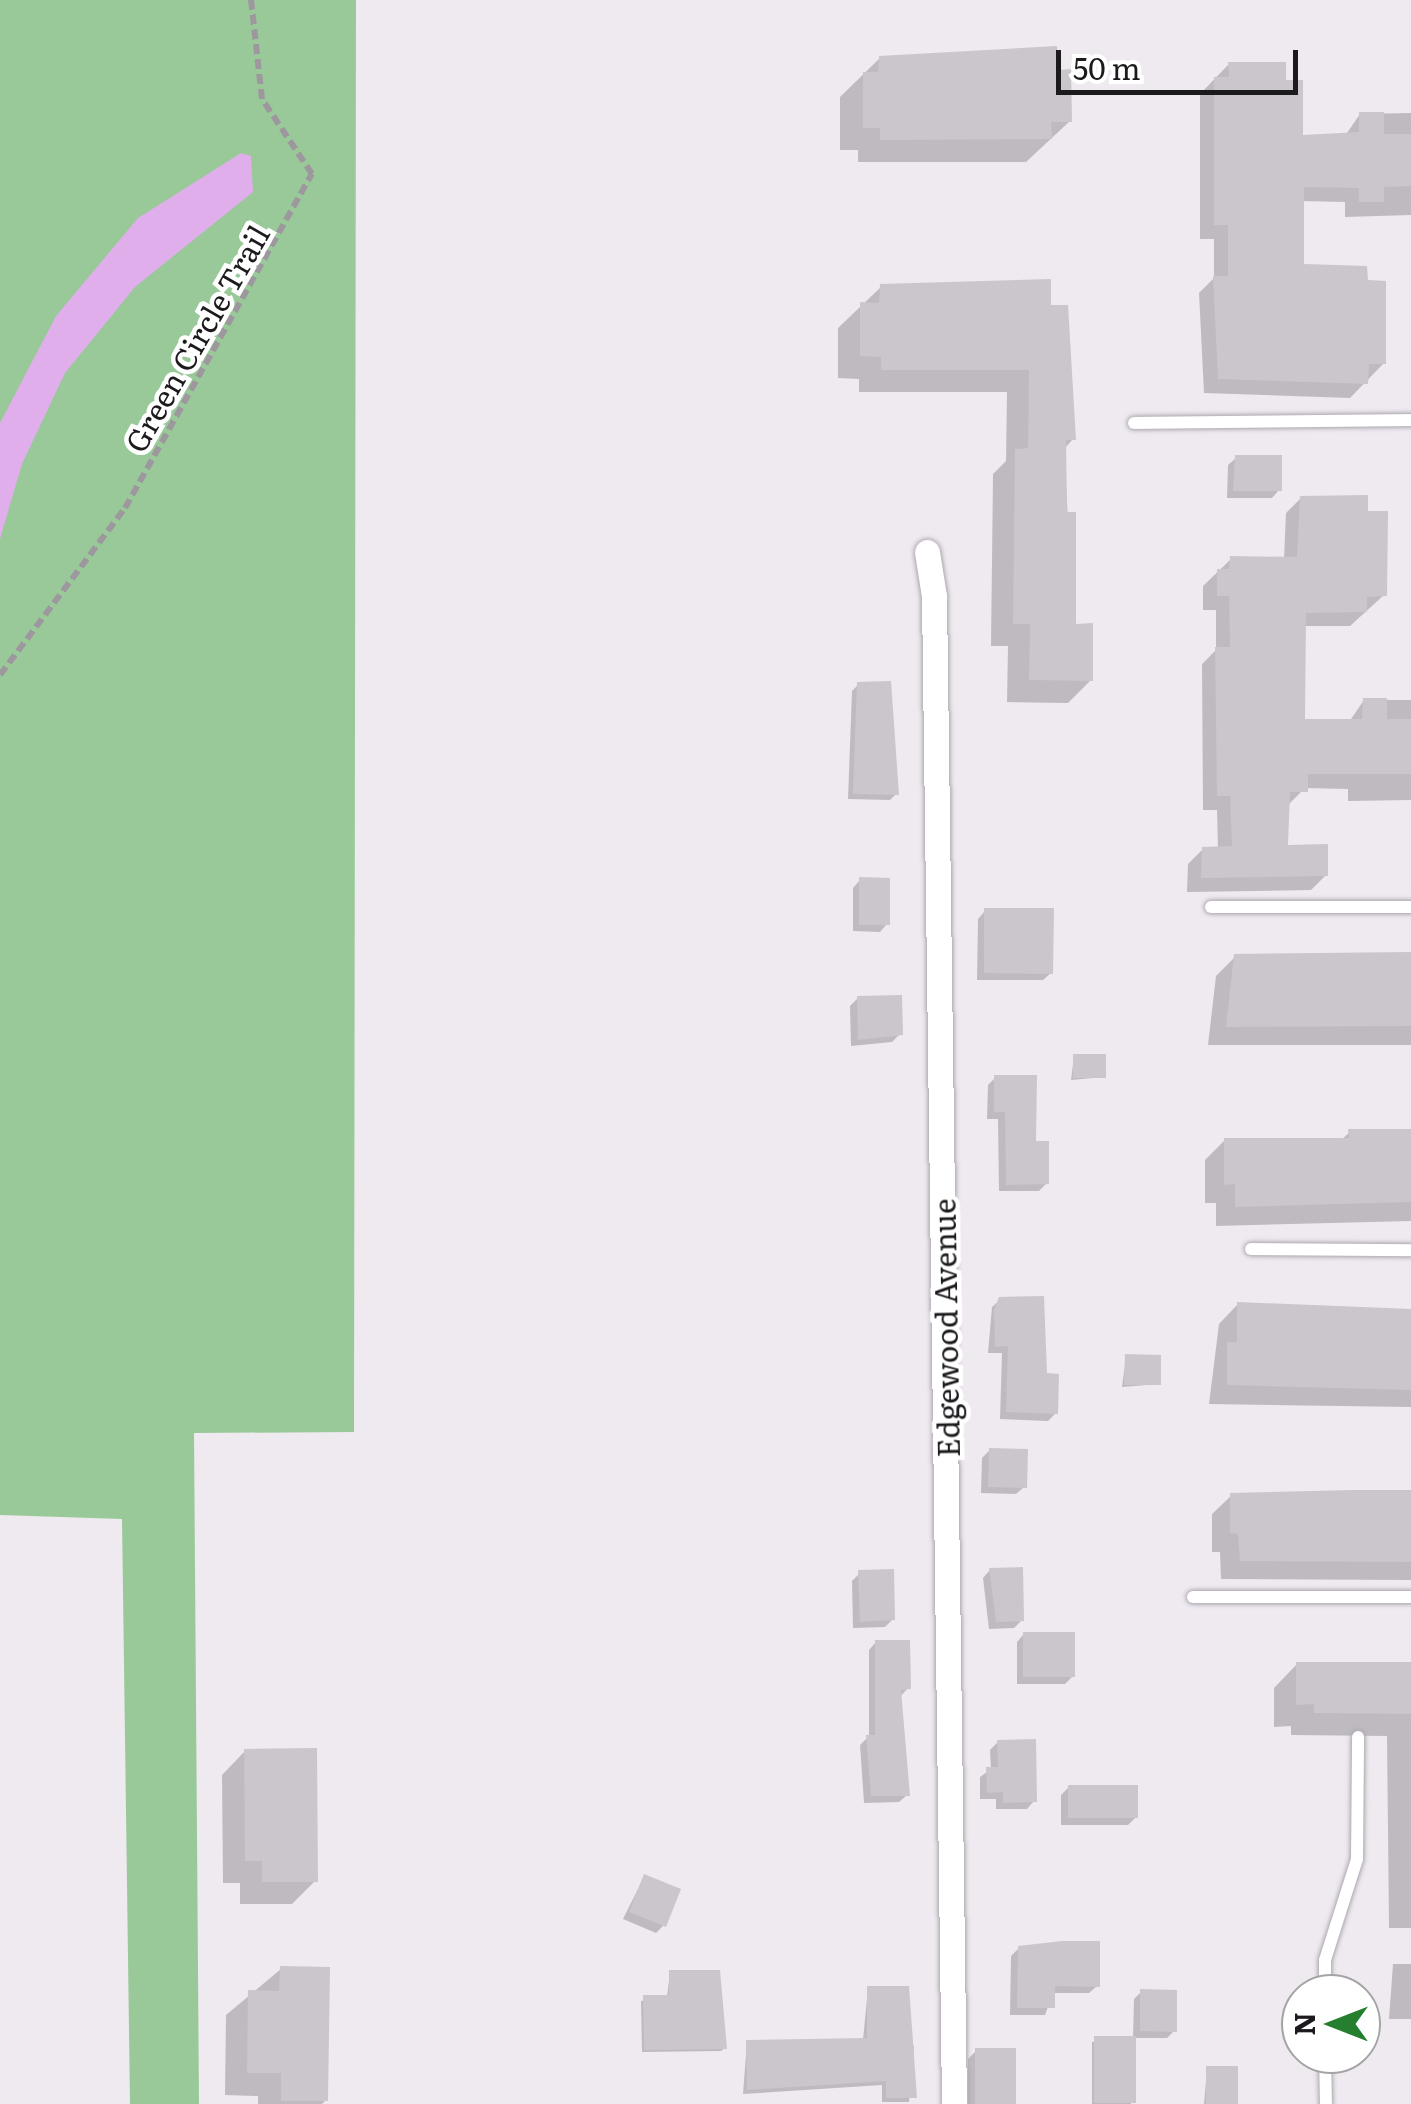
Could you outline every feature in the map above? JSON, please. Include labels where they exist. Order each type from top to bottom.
[{"type":"street","name":"Edgewood Avenue","points":[[928,552],[934,596],[954,2104]]},
{"type":"lane","points":[[1134,423],[1411,420]]},
{"type":"lane","points":[[1211,907],[1411,906]]},
{"type":"lane","points":[[1251,1250],[1411,1250]]},
{"type":"lane","points":[[1194,1596],[1411,1596]]},
{"type":"lane","points":[[1325,1974],[1325,1960],[1356,1859],[1358,1736]]},
{"type":"lane","points":[[1326,2074],[1326,2104]]},
{"type":"path","name":"Green Circle Trail","points":[[0,675],[124,508],[312,174],[262,99],[251,0]]},
{"type":"green space","points":[[0,0],[356,0],[354,1432],[194,1433],[199,2104],[130,2104],[122,1519],[0,1515]]},
{"type":"shaded area","points":[[241,153],[251,156],[253,192],[135,287],[65,373],[22,464],[0,539],[0,423],[56,316],[138,218]]},
{"type":"building","points":[[1057,46],[1058,70],[1071,69],[1072,122],[1051,122],[1052,139],[880,140],[880,128],[863,128],[863,72],[878,72],[879,56]]},
{"type":"building","points":[[1228,62],[1286,62],[1286,80],[1303,80],[1303,135],[1359,132],[1359,112],[1384,112],[1384,134],[1411,134],[1411,186],[1384,187],[1384,202],[1359,202],[1359,188],[1304,187],[1304,264],[1367,266],[1368,280],[1386,281],[1386,364],[1369,364],[1368,384],[1218,379],[1213,276],[1228,276],[1228,225],[1214,225],[1214,77],[1229,77]]},
{"type":"building","points":[[1051,279],[1051,305],[1068,305],[1076,440],[1066,440],[1067,512],[1076,512],[1076,624],[1093,623],[1093,681],[1029,680],[1030,624],[1013,624],[1015,449],[1028,448],[1029,370],[881,370],[881,357],[860,356],[860,302],[879,303],[880,284]]},
{"type":"building","points":[[1235,455],[1282,455],[1282,491],[1233,491]]},
{"type":"building","points":[[1368,495],[1368,511],[1388,511],[1387,596],[1367,597],[1367,612],[1306,613],[1305,719],[1362,719],[1363,698],[1387,698],[1387,719],[1411,719],[1411,774],[1308,774],[1308,792],[1290,792],[1288,845],[1328,844],[1328,876],[1201,878],[1202,847],[1232,846],[1230,796],[1217,796],[1215,647],[1230,647],[1229,596],[1217,596],[1217,569],[1229,569],[1230,556],[1297,557],[1300,496]]},
{"type":"building","points":[[891,681],[899,795],[853,794],[857,682]]},
{"type":"building","points":[[859,877],[890,878],[890,925],[859,925]]},
{"type":"building","points":[[984,908],[1054,908],[1053,974],[984,973]]},
{"type":"building","points":[[1411,952],[1411,1026],[1226,1027],[1234,954]]},
{"type":"building","points":[[902,995],[903,1035],[858,1040],[857,996]]},
{"type":"building","points":[[1073,1054],[1106,1054],[1106,1078],[1073,1078]]},
{"type":"building","points":[[994,1075],[1037,1075],[1036,1141],[1049,1141],[1049,1184],[1006,1185],[1005,1112],[994,1112]]},
{"type":"building","points":[[1348,1129],[1411,1129],[1411,1202],[1235,1207],[1235,1184],[1224,1185],[1224,1138],[1349,1138]]},
{"type":"building","points":[[1044,1296],[1047,1373],[1059,1374],[1058,1414],[1006,1412],[1008,1346],[995,1347],[994,1310],[999,1297]]},
{"type":"building","points":[[1237,1302],[1411,1309],[1411,1390],[1227,1385],[1227,1342],[1237,1342]]},
{"type":"building","points":[[1125,1354],[1161,1355],[1161,1385],[1124,1385]]},
{"type":"building","points":[[989,1448],[1028,1449],[1027,1488],[988,1487]]},
{"type":"building","points":[[1411,1490],[1411,1562],[1240,1561],[1238,1534],[1230,1533],[1230,1493]]},
{"type":"building","points":[[1023,1567],[1024,1621],[996,1622],[989,1568]]},
{"type":"building","points":[[894,1569],[895,1620],[860,1622],[858,1570]]},
{"type":"building","points":[[1023,1632],[1075,1632],[1075,1677],[1023,1677]]},
{"type":"building","points":[[875,1640],[910,1640],[911,1689],[901,1690],[910,1796],[871,1796],[866,1735],[875,1735]]},
{"type":"building","points":[[1296,1662],[1411,1662],[1411,1714],[1314,1713],[1314,1704],[1296,1705]]},
{"type":"building","points":[[1036,1739],[1037,1802],[1003,1803],[1003,1792],[987,1793],[986,1767],[998,1767],[997,1740]]},
{"type":"building","points":[[317,1748],[318,1882],[262,1882],[262,1861],[245,1861],[244,1749]]},
{"type":"building","points":[[1068,1785],[1138,1785],[1138,1818],[1068,1818]]},
{"type":"building","points":[[644,1874],[681,1889],[666,1927],[629,1912]]},
{"type":"building","points":[[1100,1941],[1100,1987],[1055,1986],[1055,2008],[1017,2008],[1018,1946]]},
{"type":"building","points":[[280,1966],[330,1967],[328,2101],[281,2101],[281,2073],[247,2073],[248,1990],[279,1991]]},
{"type":"building","points":[[669,1970],[720,1970],[727,2049],[644,2050],[643,1995],[669,1995]]},
{"type":"building","points":[[867,1986],[909,1986],[917,2098],[886,2098],[886,2081],[747,2090],[746,2040],[867,2038]]},
{"type":"building","points":[[1140,1989],[1177,1990],[1177,2032],[1140,2031]]},
{"type":"building","points":[[1094,2036],[1136,2036],[1136,2103],[1094,2103]]},
{"type":"building","points":[[975,2048],[1016,2048],[1016,2104],[975,2104]]},
{"type":"building","points":[[1206,2066],[1238,2066],[1238,2104],[1206,2104]]}]
